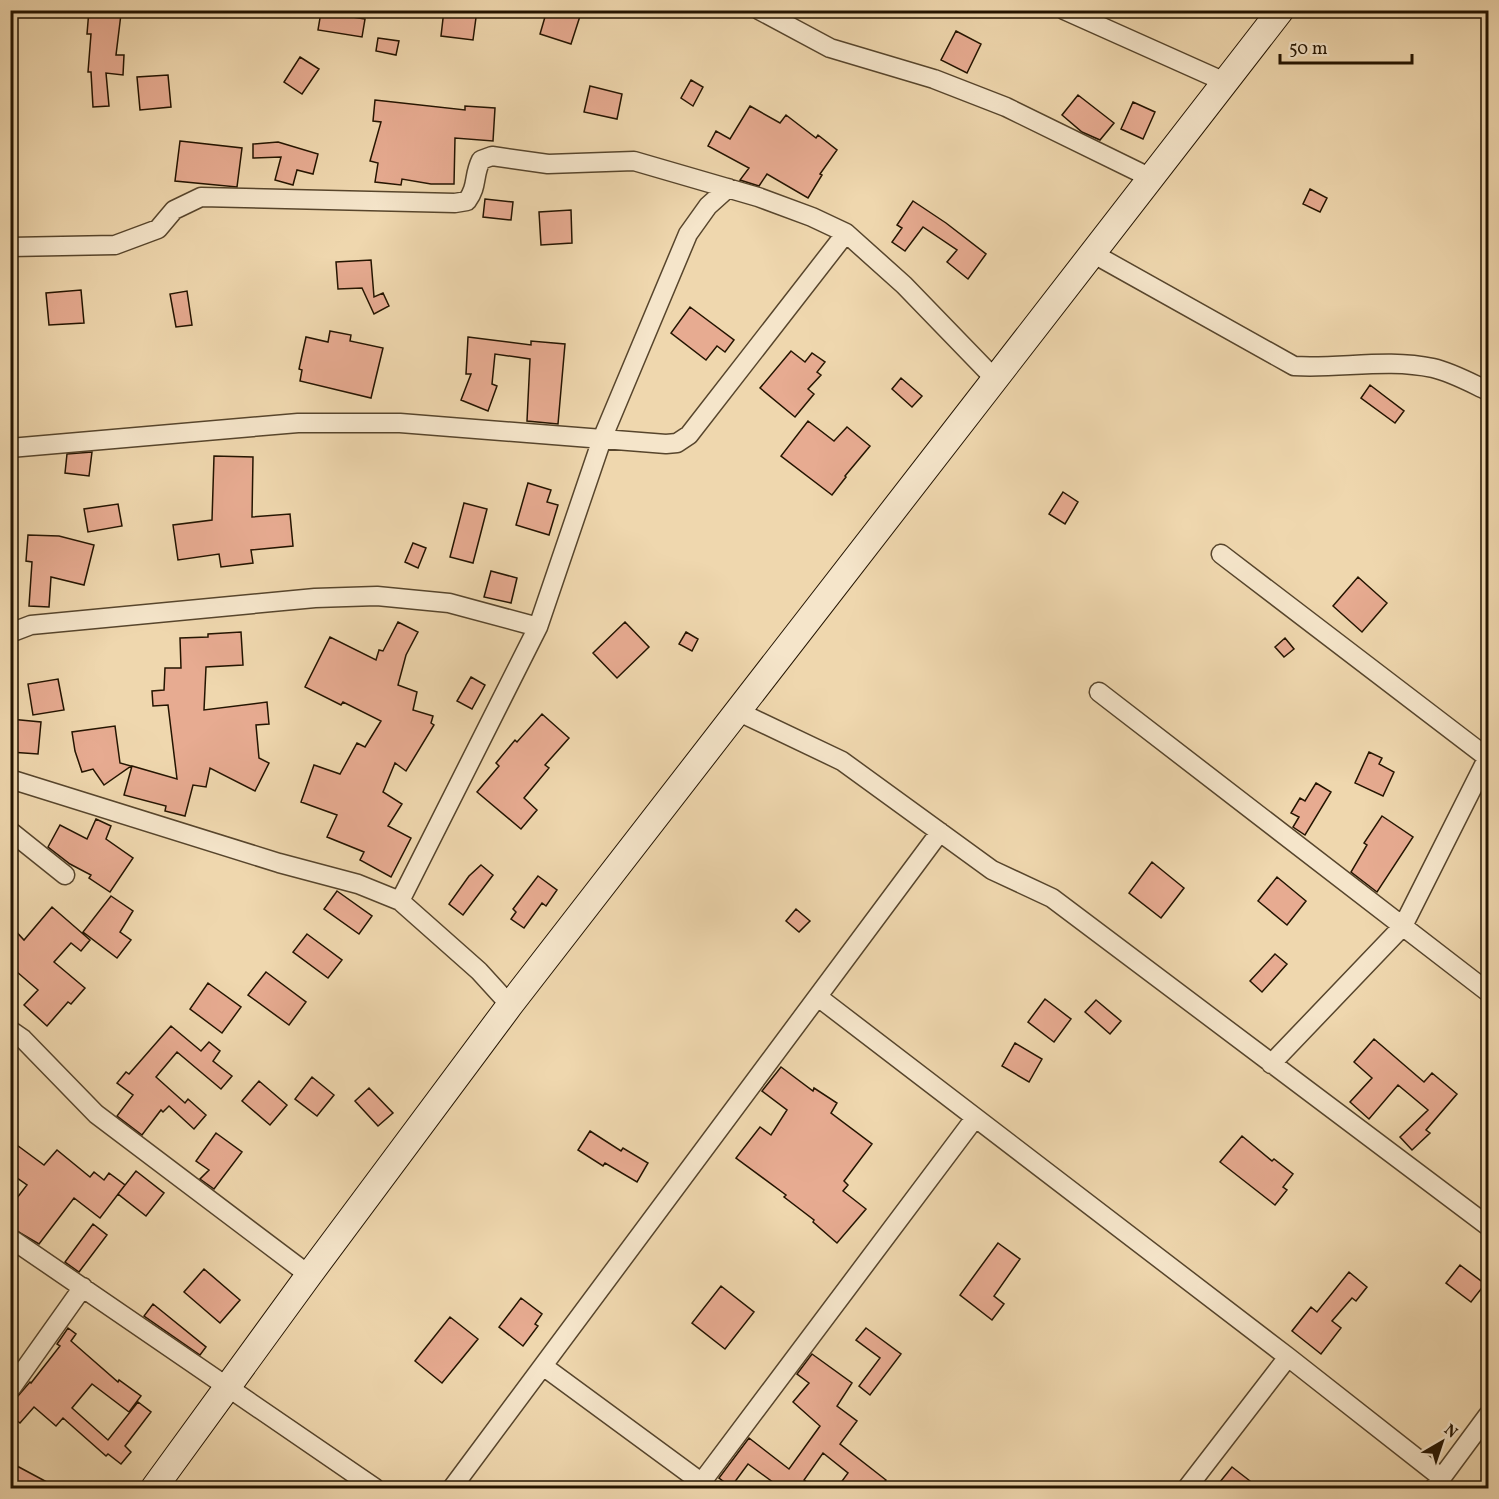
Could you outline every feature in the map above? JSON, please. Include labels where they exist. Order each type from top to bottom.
[{"type":"street","points":[[759,10],[830,48],[934,79],[1006,107],[1151,178]]},
{"type":"street","points":[[1064,10],[1225,82]]},
{"type":"street","points":[[154,1488],[227,1385],[510,1005],[1281,10]]},
{"type":"street","points":[[10,247],[115,245],[158,229],[174,210],[201,197],[455,203],[467,201],[475,191],[475,172],[481,160],[492,156],[548,164],[634,161],[758,197],[812,217],[846,233],[904,285],[995,379]]},
{"type":"street","points":[[400,901],[538,627],[602,439],[688,234],[708,206],[728,188]]},
{"type":"street","points":[[10,448],[298,423],[400,423],[677,443],[690,435],[846,233]]},
{"type":"street","points":[[1092,253],[1294,366],[1322,368],[1375,363],[1434,368],[1488,391]]},
{"type":"street","points":[[1221,554],[1488,758],[1403,926],[1271,1064]]},
{"type":"street","points":[[10,633],[31,625],[315,598],[377,596],[449,603],[538,627]]},
{"type":"street","points":[[1099,692],[1488,992]]},
{"type":"street","points":[[737,711],[812,749],[842,761],[992,870],[1052,898],[1488,1226]]},
{"type":"street","points":[[10,779],[279,863],[358,884],[400,901],[479,971],[510,1005]]},
{"type":"street","points":[[10,831],[65,875]]},
{"type":"street","points":[[452,1488],[940,832]]},
{"type":"street","points":[[818,997],[1288,1357],[1438,1483],[1488,1415]]},
{"type":"street","points":[[10,1030],[22,1039],[96,1114],[309,1275]]},
{"type":"street","points":[[543,1366],[705,1486],[975,1118]]},
{"type":"street","points":[[10,1238],[375,1488]]},
{"type":"street","points":[[12,1386],[83,1287]]},
{"type":"street","points":[[1187,1488],[1288,1357]]},
{"type":"building","points":[[89,10],[121,14],[116,55],[124,55],[123,75],[106,73],[109,106],[93,107],[91,72],[88,72],[91,34],[87,34]]},
{"type":"building","points":[[444,10],[477,10],[473,40],[441,36]]},
{"type":"building","points":[[547,10],[582,10],[571,44],[540,34]]},
{"type":"building","points":[[321,12],[365,19],[362,37],[318,30]]},
{"type":"building","points":[[956,31],[981,44],[967,73],[941,60]]},
{"type":"building","points":[[378,38],[399,41],[396,55],[376,51]]},
{"type":"building","points":[[300,57],[319,69],[302,94],[284,82]]},
{"type":"building","points":[[168,75],[171,107],[140,110],[137,77]]},
{"type":"building","points":[[691,80],[703,87],[693,106],[681,98]]},
{"type":"building","points":[[590,86],[622,94],[617,119],[584,112]]},
{"type":"building","points":[[1078,95],[1114,123],[1100,140],[1082,132],[1062,115]]},
{"type":"building","points":[[375,100],[465,110],[465,106],[495,108],[493,141],[455,138],[454,184],[431,184],[402,179],[401,185],[375,182],[378,163],[370,161],[381,122],[373,121]]},
{"type":"building","points":[[1133,102],[1155,112],[1143,139],[1121,129]]},
{"type":"building","points":[[750,106],[780,123],[786,115],[816,138],[818,135],[837,150],[820,174],[822,175],[808,198],[767,174],[759,186],[740,180],[749,168],[708,146],[716,131],[730,139]]},
{"type":"building","points":[[180,141],[242,148],[237,187],[175,181]]},
{"type":"building","points":[[278,142],[318,154],[313,174],[297,170],[293,185],[275,180],[281,157],[253,158],[253,144]]},
{"type":"building","points":[[1310,189],[1327,198],[1320,212],[1303,204]]},
{"type":"building","points":[[485,199],[513,202],[511,220],[483,217]]},
{"type":"building","points":[[913,201],[986,254],[968,279],[947,262],[957,250],[923,227],[905,251],[892,242],[902,228],[897,225]]},
{"type":"building","points":[[571,210],[572,243],[541,245],[539,212]]},
{"type":"building","points":[[371,260],[374,297],[383,293],[389,306],[374,314],[362,288],[338,289],[336,262]]},
{"type":"building","points":[[81,290],[84,323],[49,325],[46,293]]},
{"type":"building","points":[[187,291],[192,325],[176,327],[170,294]]},
{"type":"building","points":[[690,307],[734,340],[725,352],[717,346],[706,360],[671,333]]},
{"type":"building","points":[[330,331],[351,335],[350,341],[383,348],[371,398],[300,381],[302,370],[299,369],[306,337],[328,342]]},
{"type":"building","points":[[468,337],[531,345],[531,341],[565,344],[558,424],[527,421],[530,359],[495,354],[492,384],[497,386],[488,411],[461,400],[471,374],[466,374]]},
{"type":"building","points":[[791,351],[805,362],[812,353],[825,362],[817,372],[821,375],[808,389],[814,394],[795,417],[760,388]]},
{"type":"building","points":[[901,378],[922,396],[912,407],[892,389]]},
{"type":"building","points":[[1370,385],[1404,411],[1395,423],[1361,398]]},
{"type":"building","points":[[808,421],[834,441],[847,427],[870,446],[832,495],[781,456]]},
{"type":"building","points":[[92,452],[89,476],[65,473],[67,454]]},
{"type":"building","points":[[214,456],[253,457],[252,517],[290,514],[293,546],[251,550],[253,563],[221,567],[219,554],[178,560],[173,525],[212,520]]},
{"type":"building","points":[[528,483],[551,490],[547,502],[558,505],[549,535],[516,525]]},
{"type":"building","points":[[1063,492],[1078,502],[1065,524],[1049,514]]},
{"type":"building","points":[[464,503],[487,509],[473,563],[450,557]]},
{"type":"building","points":[[118,504],[122,526],[88,532],[84,509]]},
{"type":"building","points":[[28,535],[59,536],[94,545],[84,585],[51,577],[49,607],[29,606],[32,562],[26,561]]},
{"type":"building","points":[[413,543],[426,548],[418,568],[405,562]]},
{"type":"building","points":[[491,571],[517,578],[511,603],[484,597]]},
{"type":"building","points":[[1358,577],[1387,603],[1362,632],[1333,606]]},
{"type":"building","points":[[398,622],[418,632],[406,655],[398,685],[417,692],[413,710],[433,716],[431,723],[434,725],[406,771],[395,763],[383,792],[402,804],[388,826],[411,838],[391,877],[360,860],[364,852],[327,837],[337,815],[301,802],[314,765],[340,774],[357,743],[365,747],[381,721],[343,702],[341,705],[305,687],[330,637],[376,660],[379,650],[383,651]]},
{"type":"building","points":[[625,622],[649,647],[617,678],[593,653]]},
{"type":"building","points":[[241,632],[243,665],[206,667],[204,710],[267,702],[269,724],[256,725],[259,758],[269,763],[255,791],[210,768],[206,787],[193,785],[185,816],[165,811],[166,806],[124,795],[132,766],[177,779],[168,705],[153,706],[152,691],[164,690],[165,668],[181,668],[180,638]]},
{"type":"building","points":[[686,632],[698,639],[692,651],[679,644]]},
{"type":"building","points":[[1285,638],[1294,649],[1284,657],[1275,647]]},
{"type":"building","points":[[471,677],[485,685],[472,709],[457,701]]},
{"type":"building","points":[[58,679],[64,710],[33,715],[28,684]]},
{"type":"building","points":[[542,714],[569,738],[545,765],[549,768],[524,798],[537,810],[521,829],[477,792],[499,766],[496,763],[515,740],[517,742]]},
{"type":"building","points":[[10,719],[41,722],[38,754],[10,752]]},
{"type":"building","points":[[115,726],[120,763],[131,766],[104,785],[93,769],[82,772],[72,732]]},
{"type":"building","points":[[1369,752],[1382,758],[1379,764],[1394,772],[1383,796],[1355,783]]},
{"type":"building","points":[[1316,783],[1331,792],[1305,835],[1293,827],[1299,817],[1291,813],[1300,798],[1305,801]]},
{"type":"building","points":[[1382,816],[1413,837],[1377,892],[1351,872],[1367,845],[1364,843]]},
{"type":"building","points":[[96,819],[111,826],[106,839],[133,858],[110,892],[89,878],[91,875],[70,864],[48,847],[60,825],[87,839]]},
{"type":"building","points":[[1152,862],[1184,888],[1161,918],[1129,893]]},
{"type":"building","points":[[481,865],[493,875],[463,915],[449,904],[469,876]]},
{"type":"building","points":[[538,876],[557,890],[546,906],[542,903],[524,928],[511,919],[516,912],[513,909]]},
{"type":"building","points":[[1277,877],[1306,901],[1287,925],[1258,901]]},
{"type":"building","points":[[337,891],[372,916],[359,934],[324,909]]},
{"type":"building","points":[[111,896],[133,911],[120,932],[131,940],[117,958],[83,932]]},
{"type":"building","points":[[52,907],[90,940],[81,951],[71,943],[54,962],[85,988],[71,1004],[68,1002],[47,1026],[24,1005],[38,990],[10,966],[10,925],[24,940]]},
{"type":"building","points":[[796,909],[810,921],[799,932],[786,921]]},
{"type":"building","points":[[307,934],[342,960],[328,978],[293,952]]},
{"type":"building","points":[[1275,954],[1287,964],[1262,992],[1250,981]]},
{"type":"building","points":[[266,972],[306,1002],[289,1025],[248,995]]},
{"type":"building","points":[[208,983],[241,1007],[222,1033],[190,1009]]},
{"type":"building","points":[[1045,999],[1071,1019],[1054,1042],[1028,1022]]},
{"type":"building","points":[[1096,1000],[1121,1021],[1110,1034],[1085,1012]]},
{"type":"building","points":[[171,1026],[201,1051],[209,1042],[220,1051],[213,1061],[232,1076],[221,1089],[177,1052],[156,1077],[185,1103],[188,1099],[206,1115],[194,1129],[169,1106],[163,1112],[161,1110],[142,1135],[117,1116],[133,1095],[117,1083],[126,1072],[129,1074]]},
{"type":"building","points":[[1374,1039],[1424,1082],[1432,1073],[1457,1094],[1426,1130],[1430,1133],[1412,1150],[1400,1137],[1428,1110],[1398,1085],[1369,1119],[1350,1102],[1372,1078],[1354,1062]]},
{"type":"building","points":[[1015,1043],[1042,1059],[1029,1082],[1002,1066]]},
{"type":"building","points":[[781,1067],[813,1091],[814,1088],[837,1103],[831,1113],[872,1144],[844,1181],[848,1185],[843,1191],[866,1209],[837,1243],[813,1222],[814,1220],[784,1197],[786,1195],[736,1158],[760,1127],[771,1135],[787,1110],[762,1091]]},
{"type":"building","points":[[312,1077],[334,1095],[317,1116],[295,1099]]},
{"type":"building","points":[[259,1081],[287,1105],[270,1125],[242,1101]]},
{"type":"building","points":[[369,1088],[393,1113],[378,1126],[355,1101]]},
{"type":"building","points":[[590,1131],[621,1151],[623,1148],[648,1163],[637,1182],[605,1163],[603,1166],[578,1150]]},
{"type":"building","points":[[216,1133],[242,1152],[214,1189],[200,1179],[209,1170],[196,1161]]},
{"type":"building","points":[[1242,1136],[1272,1161],[1274,1159],[1293,1174],[1283,1187],[1287,1190],[1275,1205],[1220,1162]]},
{"type":"building","points":[[10,1140],[44,1165],[57,1150],[90,1177],[94,1172],[104,1180],[109,1173],[125,1185],[100,1218],[74,1198],[39,1244],[10,1227],[10,1207],[27,1185],[10,1173]]},
{"type":"building","points":[[136,1171],[164,1193],[146,1216],[118,1194]]},
{"type":"building","points":[[93,1224],[107,1235],[79,1272],[65,1262]]},
{"type":"building","points":[[998,1243],[1020,1259],[994,1296],[1004,1304],[992,1320],[960,1295]]},
{"type":"building","points":[[1460,1265],[1485,1284],[1471,1302],[1446,1283]]},
{"type":"building","points":[[204,1269],[240,1300],[220,1323],[184,1292]]},
{"type":"building","points":[[1349,1272],[1367,1287],[1356,1301],[1352,1298],[1332,1321],[1341,1328],[1321,1354],[1292,1331],[1311,1307],[1317,1312]]},
{"type":"building","points":[[721,1286],[754,1312],[725,1349],[692,1323]]},
{"type":"building","points":[[521,1298],[542,1314],[535,1324],[538,1326],[523,1346],[499,1327]]},
{"type":"building","points":[[153,1304],[206,1347],[200,1355],[144,1316]]},
{"type":"building","points":[[450,1317],[478,1339],[442,1383],[415,1361]]},
{"type":"building","points":[[68,1328],[76,1334],[71,1341],[118,1382],[119,1380],[141,1396],[129,1412],[92,1384],[72,1408],[108,1440],[138,1402],[151,1412],[125,1446],[131,1452],[121,1464],[108,1454],[106,1456],[63,1418],[56,1426],[34,1407],[20,1423],[10,1415],[10,1410],[17,1402],[12,1398],[17,1397],[31,1383],[60,1346],[57,1344]]},
{"type":"building","points":[[866,1328],[901,1354],[870,1395],[859,1386],[880,1358],[856,1340]]},
{"type":"building","points":[[812,1354],[852,1383],[837,1406],[857,1421],[840,1444],[886,1480],[879,1488],[837,1488],[848,1473],[823,1453],[804,1480],[816,1488],[781,1488],[748,1464],[731,1487],[719,1478],[749,1438],[789,1469],[820,1426],[793,1402],[809,1383],[797,1374]]},
{"type":"building","points":[[17,1466],[58,1488],[19,1488],[10,1484],[10,1478]]},
{"type":"building","points":[[1232,1467],[1259,1488],[1215,1488]]}]
